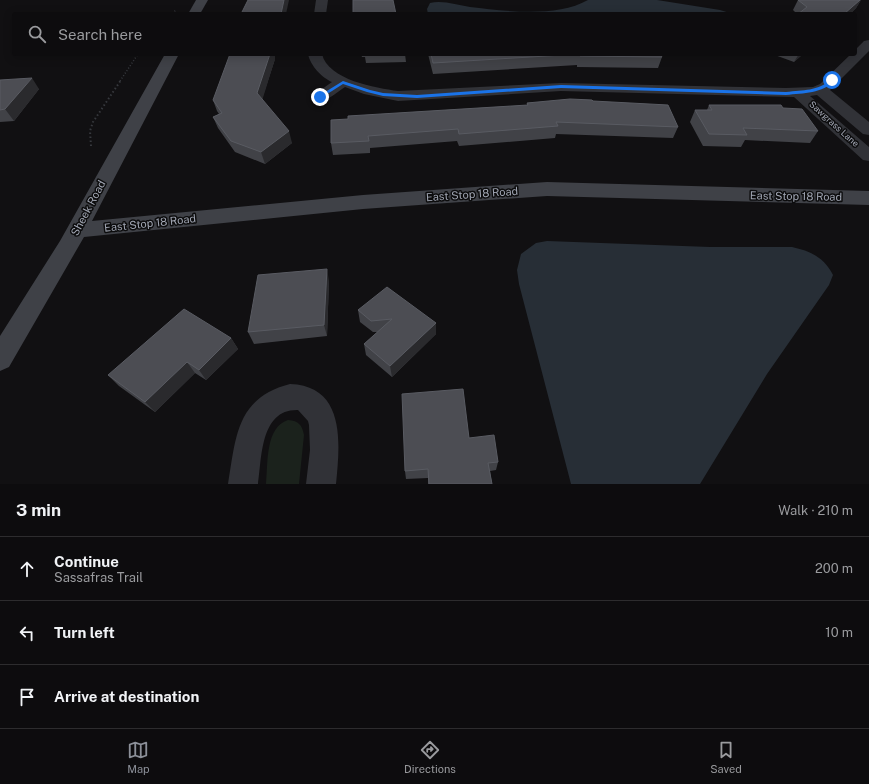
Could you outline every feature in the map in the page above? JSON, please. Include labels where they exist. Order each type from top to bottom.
[{"type":"street","points":[[195,12],[202,0]]},
{"type":"street","points":[[320,12],[322,0]]},
{"type":"street","points":[[857,56],[869,44]]},
{"type":"street","name":"Sheek Road","points":[[0,359],[22,325],[77,230],[171,56]]},
{"type":"street","points":[[315,56],[326,72],[343,82],[362,90],[383,94],[417,96],[561,86],[798,93],[825,87],[857,56]]},
{"type":"street","points":[[320,97],[343,82]]},
{"type":"street","name":"Sawgrass Lane","points":[[820,89],[869,130]]},
{"type":"street","name":"Sawgrass Lane","points":[[798,93],[869,156]]},
{"type":"street","name":"East Stop 18 Road","points":[[77,230],[363,202],[548,189],[869,198]]},
{"type":"street","points":[[243,484],[254,424],[265,408],[282,398],[299,397],[311,404],[321,416],[324,436],[322,484]]},
{"type":"path","points":[[91,146],[90,131],[94,122],[137,56]]},
{"type":"shaded area","points":[[588,0],[657,0],[726,12],[530,12],[575,6]]},
{"type":"shaded area","points":[[440,2],[470,7],[530,12],[428,12],[427,9],[430,3]]},
{"type":"shaded area","points":[[547,241],[710,247],[792,247],[811,253],[821,259],[833,275],[829,285],[767,374],[700,484],[571,484],[519,284],[517,270],[521,254],[536,243]]},
{"type":"shaded area","points":[[288,420],[295,421],[299,424],[304,435],[299,484],[266,484],[271,438],[275,430]]},
{"type":"building","points":[[248,0],[284,0],[281,12],[242,12]]},
{"type":"building","points":[[353,0],[393,0],[396,12],[353,12]]},
{"type":"building","points":[[798,0],[860,0],[846,12],[801,12],[807,7]]},
{"type":"building","points":[[229,56],[269,56],[257,93],[289,131],[261,152],[231,141],[213,117],[222,113],[213,100]]},
{"type":"building","points":[[431,56],[547,56],[433,63]]},
{"type":"building","points":[[580,56],[661,56],[662,57]]},
{"type":"building","points":[[32,78],[5,109],[0,110],[0,80]]},
{"type":"building","points":[[570,99],[668,105],[678,127],[556,122],[558,126],[459,134],[458,129],[368,136],[369,141],[331,143],[331,120],[348,119],[348,116],[528,105],[527,103]]},
{"type":"building","points":[[709,105],[781,105],[783,108],[802,109],[818,131],[743,128],[747,135],[709,134],[695,110],[712,110]]},
{"type":"building","points":[[327,269],[324,325],[248,332],[258,275]]},
{"type":"building","points":[[387,287],[436,323],[390,366],[364,344],[392,319],[371,321],[358,310]]},
{"type":"building","points":[[184,309],[231,338],[199,370],[187,362],[145,402],[108,375]]},
{"type":"building","points":[[463,389],[469,438],[494,435],[498,462],[488,463],[492,484],[429,484],[428,469],[405,471],[402,394]]},
{"type":"route","points":[[320,97],[343,82],[369,92],[398,96],[417,96],[561,86],[798,93],[825,87],[832,80]]}]
